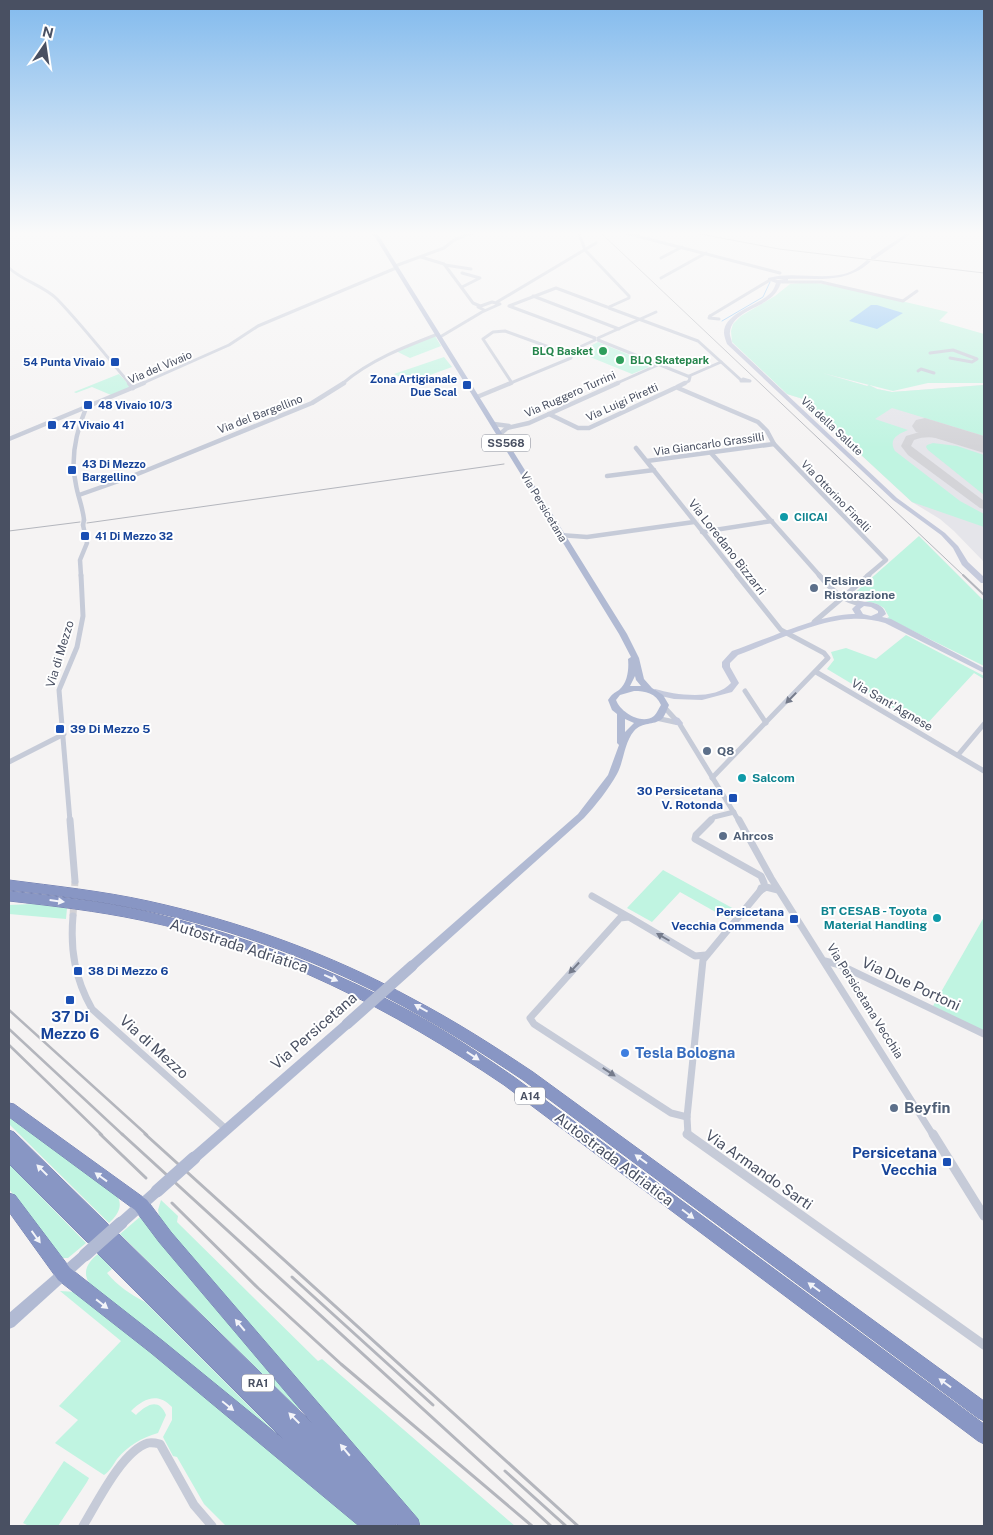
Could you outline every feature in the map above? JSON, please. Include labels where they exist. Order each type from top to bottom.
[{"type":"highway","name":"Autostrada Adriatica","points":[[9,885],[61,890],[131,902],[220,924],[287,946],[407,1000],[466,1034],[528,1076],[984,1412]]},
{"type":"highway","name":"Autostrada Adriatica","points":[[9,896],[114,910],[230,940],[331,978],[407,1016],[468,1052],[509,1080],[984,1435]]},
{"type":"highway","points":[[9,1109],[141,1205],[165,1237],[411,1526]]},
{"type":"highway","name":"RA1","points":[[9,1137],[103,1239],[383,1526]]},
{"type":"highway","name":"RA1","points":[[9,1154],[103,1239],[404,1526]]},
{"type":"highway","points":[[9,1200],[64,1274],[374,1526]]},
{"type":"main road","name":"Via Persicetana","points":[[420,305],[632,651],[640,680],[652,691]]},
{"type":"main road","points":[[623,690],[638,688],[652,691],[663,700],[664,708],[661,714],[649,719],[632,720],[615,711],[612,703],[615,696],[627,686],[631,674],[632,651]]},
{"type":"main road","name":"Via Persicetana","points":[[620,715],[621,748]]},
{"type":"main road","name":"Via Persicetana","points":[[9,1322],[580,816],[605,786],[613,773],[621,748],[633,726],[649,719]]},
{"type":"street","points":[[62,305],[133,388]]},
{"type":"street","name":"Via del Vivaio","points":[[9,439],[204,358],[229,345],[258,326],[308,305]]},
{"type":"street","points":[[476,305],[492,305]]},
{"type":"street","points":[[438,333],[460,326],[484,310],[497,305]]},
{"type":"street","points":[[501,305],[596,339],[689,376],[721,362]]},
{"type":"street","points":[[555,305],[619,329]]},
{"type":"street","points":[[602,305],[697,340],[741,380]]},
{"type":"street","points":[[608,307],[614,305]]},
{"type":"street","points":[[714,315],[730,305]]},
{"type":"street","name":"Via della Salute","points":[[757,305],[731,321],[726,333],[730,344],[895,499],[947,537],[965,563],[984,582]]},
{"type":"street","points":[[480,306],[478,308],[484,310]]},
{"type":"street","points":[[477,397],[571,358],[573,350],[656,312]]},
{"type":"street","points":[[438,333],[449,330]]},
{"type":"street","points":[[512,383],[484,342],[484,338],[490,334],[500,330],[505,331],[571,355]]},
{"type":"street","name":"Via del Bargellino","points":[[79,495],[130,477],[312,403],[332,392],[354,374],[394,351],[438,333]]},
{"type":"street","points":[[930,353],[952,350],[977,359],[972,362],[950,358]]},
{"type":"street","name":"Via Ruggero Turrini","points":[[500,434],[504,430],[529,423],[660,364]]},
{"type":"street","points":[[918,371],[921,369],[934,372]]},
{"type":"street","name":"Via Luigi Piretti","points":[[549,414],[578,428],[589,428],[677,388],[689,381],[691,378],[689,376]]},
{"type":"street","name":"Via Ottorino Finelli","points":[[677,388],[754,419],[767,431],[774,444],[886,560],[841,598]]},
{"type":"street","name":"Via di Mezzo","points":[[75,881],[59,690],[77,647],[83,616],[80,560],[87,543],[83,522],[84,512],[75,482],[74,446],[86,408]]},
{"type":"street","name":"Via Ruggero Turrini","points":[[494,424],[514,426]]},
{"type":"street","name":"Via Giancarlo Grassilli","points":[[647,461],[774,444]]},
{"type":"street","name":"Via Loredano Bizzarri","points":[[636,448],[780,630],[826,655],[827,660],[816,672]]},
{"type":"street","points":[[711,452],[841,598],[858,608],[863,617]]},
{"type":"street","points":[[607,476],[654,470]]},
{"type":"street","points":[[560,535],[587,537],[694,522]]},
{"type":"street","points":[[702,532],[772,522]]},
{"type":"street","points":[[566,545],[587,537]]},
{"type":"street","points":[[814,622],[841,598]]},
{"type":"street","points":[[652,691],[667,696],[686,698],[729,690],[735,683],[726,667],[728,658],[735,653],[846,616],[858,608],[876,606],[888,621]]},
{"type":"street","points":[[875,618],[880,616],[882,612]]},
{"type":"street","points":[[846,616],[888,621],[984,671]]},
{"type":"street","points":[[664,708],[671,703],[694,701],[734,693],[740,685],[731,667],[732,661],[737,656],[768,642]]},
{"type":"street","points":[[712,778],[816,672]]},
{"type":"street","name":"Via Sant'Agnese","points":[[816,672],[984,771]]},
{"type":"street","points":[[744,691],[766,723]]},
{"type":"street","name":"Via Persicetana Vecchia","points":[[664,708],[677,722],[734,812],[771,878],[984,1216]]},
{"type":"street","points":[[649,719],[667,719],[677,722]]},
{"type":"street","points":[[958,755],[984,724]]},
{"type":"street","points":[[9,762],[64,734]]},
{"type":"street","points":[[734,812],[714,817],[696,835],[695,839],[761,876],[764,884]]},
{"type":"street","name":"Via Armando Sarti","points":[[771,878],[764,884],[703,960],[686,1117],[688,1136],[984,1345]]},
{"type":"street","points":[[760,891],[766,887],[779,890]]},
{"type":"street","points":[[592,896],[695,956],[706,955]]},
{"type":"street","points":[[608,905],[620,915],[620,918]]},
{"type":"street","name":"Via di Mezzo","points":[[73,916],[71,930],[75,972],[80,990],[92,1009],[226,1129]]},
{"type":"street","points":[[629,917],[620,918],[530,1018],[534,1024],[671,1113],[686,1117]]},
{"type":"street","name":"Via Due Portoni","points":[[825,961],[840,965],[984,1034]]},
{"type":"street","points":[[83,1526],[124,1461],[140,1446],[150,1441],[156,1441],[160,1444],[194,1505],[212,1526]]},
{"type":"shaded area","points":[[813,370],[892,392],[984,385],[984,562],[940,519],[912,502],[832,428],[826,428],[806,406],[809,405],[803,399],[787,394],[783,390]]},
{"type":"green space","points":[[760,305],[917,305],[948,312],[939,321],[984,334],[984,383],[928,383],[893,391],[822,373],[892,392],[984,385],[984,436],[892,408],[875,419],[908,430],[893,440],[895,451],[960,501],[984,514],[984,527],[912,502],[832,428],[826,428],[806,406],[809,405],[803,399],[787,394],[732,342],[731,331],[733,324],[741,316]]},
{"type":"green space","points":[[435,336],[441,346],[410,358],[396,351]]},
{"type":"green space","name":"BLQ Skatepark","points":[[598,342],[654,365],[632,374],[576,353]]},
{"type":"green space","points":[[444,357],[452,367],[411,382],[394,374]]},
{"type":"green space","points":[[119,374],[131,387],[111,395],[92,387],[74,392]]},
{"type":"green space","points":[[933,443],[957,446],[984,455],[984,495],[928,450],[927,445]]},
{"type":"green space","points":[[919,536],[984,601],[984,666],[887,618],[889,617],[884,608],[877,604],[850,597]]},
{"type":"green space","points":[[906,635],[984,676],[984,679],[974,673],[924,727],[827,669],[834,660],[831,652],[846,648],[876,659]]},
{"type":"green space","points":[[663,870],[736,910],[728,919],[680,892],[652,922],[627,908]]},
{"type":"green space","points":[[33,904],[67,908],[66,919],[9,914],[9,905]]},
{"type":"green space","points":[[984,917],[984,1032],[933,1006]]},
{"type":"green space","points":[[9,1112],[114,1192],[120,1204],[118,1212],[109,1223],[9,1124]]},
{"type":"green space","points":[[9,1164],[86,1243],[68,1258],[61,1258],[9,1189]]},
{"type":"green space","points":[[161,1200],[178,1216],[177,1222],[318,1361],[322,1359],[515,1526],[422,1526],[375,1478],[160,1220],[158,1210]]},
{"type":"green space","points":[[141,1216],[301,1408],[298,1409],[120,1234]]},
{"type":"green space","points":[[98,1254],[112,1269],[107,1273],[111,1278],[145,1302],[285,1442],[89,1283],[86,1275],[87,1267]]},
{"type":"green space","points":[[60,1291],[77,1292],[362,1526],[226,1526],[204,1504],[177,1457],[173,1456],[163,1437],[172,1420],[172,1407],[162,1399],[151,1398],[131,1411],[136,1415],[152,1404],[160,1406],[166,1415],[158,1433],[146,1437],[131,1446],[104,1475],[55,1443],[78,1420],[59,1406],[121,1341]]},
{"type":"green space","points":[[64,1461],[89,1478],[58,1526],[29,1526],[23,1523]]},
{"type":"water","points":[[871,305],[903,313],[877,329],[849,321]]},
{"type":"waterway","points":[[722,321],[750,305]]},
{"type":"taxiway","points":[[964,439],[944,435],[923,434],[910,438],[906,446],[912,453],[984,506]]},
{"type":"runway","points":[[925,426],[984,445]]},
{"type":"tunnel","points":[[73,916],[75,881]]},
{"type":"railway","points":[[677,305],[964,576]]},
{"type":"railway","points":[[87,523],[504,464]]},
{"type":"railway","points":[[9,531],[80,522]]},
{"type":"railway","points":[[963,575],[984,595]]},
{"type":"railway","points":[[9,1010],[147,1135]]},
{"type":"railway","points":[[9,1029],[123,1135]]},
{"type":"railway","points":[[9,1045],[102,1135]]},
{"type":"railway","points":[[100,1134],[146,1178]]},
{"type":"railway","points":[[122,1134],[551,1526]]},
{"type":"railway","points":[[145,1134],[578,1526]]},
{"type":"railway","points":[[172,1203],[258,1288],[341,1364],[532,1526]]},
{"type":"railway","points":[[292,1277],[433,1405]]},
{"type":"railway","points":[[505,1471],[566,1526]]},
{"type":"place","name":"BLQ Basket","points":[[603,351]]},
{"type":"place","name":"BLQ Skatepark","points":[[620,360]]},
{"type":"place","name":"54 Punta Vivaio","points":[[115,362]]},
{"type":"place","name":"Zona Artigianale Due Scal","points":[[467,385]]},
{"type":"place","name":"48 Vivaio 10/3","points":[[88,405]]},
{"type":"place","name":"47 Vivaio 41","points":[[52,425]]},
{"type":"place","name":"43 Di Mezzo Bargellino","points":[[72,470]]},
{"type":"place","name":"CIICAI","points":[[784,517]]},
{"type":"place","name":"41 Di Mezzo 32","points":[[85,536]]},
{"type":"place","name":"Felsinea Ristorazione","points":[[814,588]]},
{"type":"place","name":"39 Di Mezzo 5","points":[[60,729]]},
{"type":"place","name":"Q8","points":[[707,751]]},
{"type":"place","name":"Salcom","points":[[742,778]]},
{"type":"place","name":"30 Persicetana V. Rotonda","points":[[733,798]]},
{"type":"place","name":"Ahrcos","points":[[723,836]]},
{"type":"place","name":"BT CESAB - Toyota Material Handling","points":[[937,918]]},
{"type":"place","name":"Persicetana Vecchia Commenda","points":[[794,919]]},
{"type":"place","name":"38 Di Mezzo 6","points":[[78,971]]},
{"type":"place","name":"37 Di Mezzo 6","points":[[70,1000]]},
{"type":"place","name":"Tesla Bologna","points":[[625,1053]]},
{"type":"place","name":"Beyfin","points":[[894,1108]]},
{"type":"place","name":"Persicetana Vecchia","points":[[947,1162]]}]
